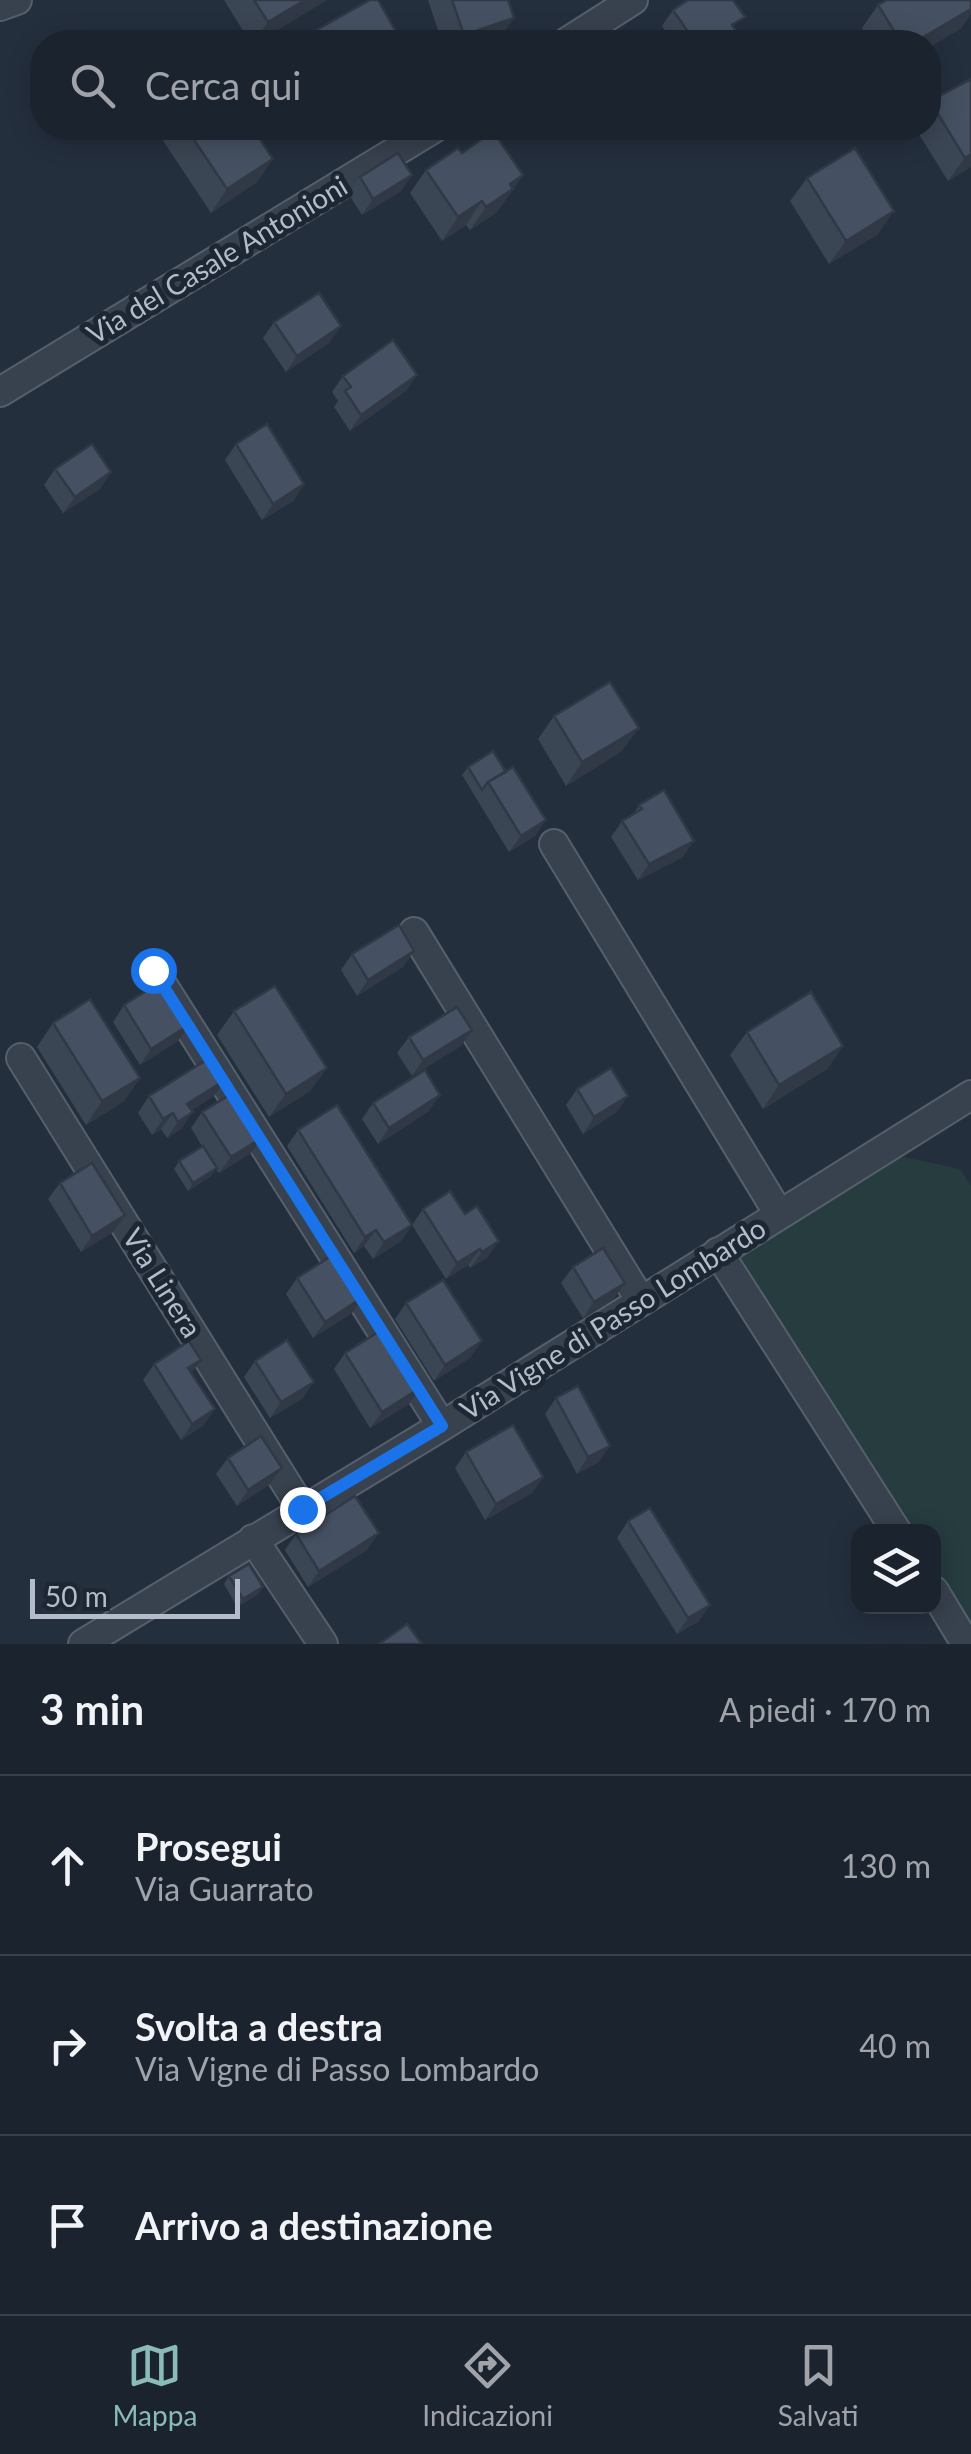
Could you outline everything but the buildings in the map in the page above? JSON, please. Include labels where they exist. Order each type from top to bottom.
[{"type":"street","points":[[0,6],[18,0]]},
{"type":"street","points":[[585,30],[633,0]]},
{"type":"street","name":"Via del Casale Antonioni","points":[[0,392],[414,140]]},
{"type":"street","points":[[554,844],[779,1214]]},
{"type":"street","points":[[414,932],[640,1300]]},
{"type":"street","points":[[153,970],[442,1426]]},
{"type":"street","name":"Via Linera","points":[[21,1058],[302,1509]]},
{"type":"street","name":"Via Vigne di Passo Lombardo","points":[[83,1644],[442,1426],[971,1095]]},
{"type":"street","points":[[718,1252],[892,1524]]},
{"type":"street","points":[[253,1540],[322,1644]]},
{"type":"street","points":[[941,1603],[966,1644]]},
{"type":"green space","points":[[880,1152],[960,1169],[971,1186],[971,1644],[941,1604],[941,1524],[890,1524],[718,1252]]},
{"type":"route","points":[[153,970],[442,1426],[302,1509]]}]
